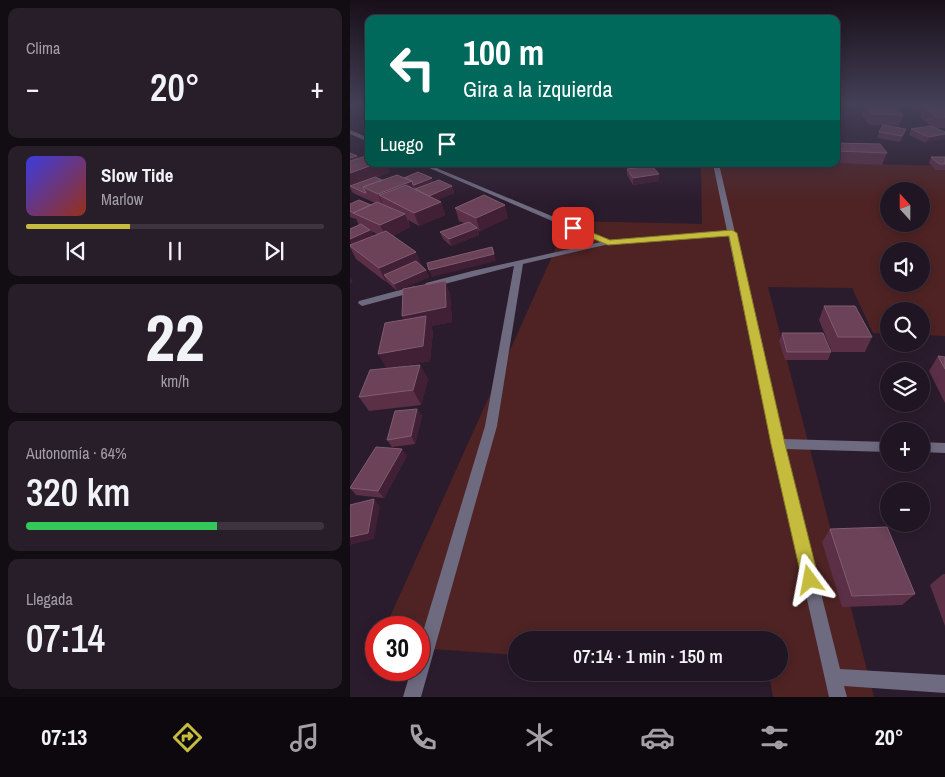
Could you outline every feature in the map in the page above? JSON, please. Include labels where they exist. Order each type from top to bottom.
[{"type":"street","points":[[430,167],[608,242]]},
{"type":"street","points":[[717,167],[778,444],[838,697]]},
{"type":"street","points":[[362,303],[472,273],[608,242],[732,233]]},
{"type":"street","points":[[412,697],[491,426],[519,262]]},
{"type":"street","points":[[778,444],[880,446]]},
{"type":"street","points":[[930,447],[945,448]]},
{"type":"street","points":[[833,677],[945,684]]},
{"type":"shaded area","points":[[840,163],[945,166],[945,336],[930,335],[930,302],[880,302],[880,333],[873,333],[852,288],[768,287],[874,697],[773,697],[770,681],[788,681],[788,631],[508,631],[508,654],[430,649],[430,616],[390,616],[568,221],[702,224],[701,167],[840,167]]},
{"type":"building","points":[[840,143],[880,144],[887,153],[840,151]]},
{"type":"building","points":[[350,153],[357,156],[350,158]]},
{"type":"building","points":[[365,156],[365,167],[367,167],[350,173],[350,161]]},
{"type":"building","points":[[931,157],[945,157],[945,164],[939,164]]},
{"type":"building","points":[[653,167],[659,174],[633,178],[627,169]]},
{"type":"building","points":[[418,172],[432,178],[413,185],[412,181],[404,178]]},
{"type":"building","points":[[397,175],[412,181],[378,194],[363,187]]},
{"type":"building","points":[[375,177],[382,180],[363,187],[366,193],[350,186]]},
{"type":"building","points":[[439,180],[452,186],[429,196],[415,189]]},
{"type":"building","points":[[406,185],[441,202],[414,213],[379,195]]},
{"type":"building","points":[[484,195],[505,205],[476,218],[455,208]]},
{"type":"building","points":[[359,200],[371,205],[353,213],[350,211],[350,204]]},
{"type":"building","points":[[377,202],[405,214],[380,225],[353,213]]},
{"type":"building","points":[[469,222],[477,228],[449,239],[440,232]]},
{"type":"building","points":[[361,224],[370,230],[350,239],[350,229]]},
{"type":"building","points":[[386,231],[416,252],[379,268],[350,246],[350,245]]},
{"type":"building","points":[[492,247],[494,254],[429,270],[427,263]]},
{"type":"building","points":[[416,261],[426,270],[394,284],[384,275]]},
{"type":"building","points":[[445,281],[446,307],[402,316],[403,289]]},
{"type":"building","points":[[824,306],[855,306],[872,337],[838,337]]},
{"type":"building","points":[[426,316],[423,346],[378,354],[385,323]]},
{"type":"building","points":[[782,333],[823,333],[831,352],[787,352]]},
{"type":"building","points":[[938,356],[945,357],[945,369]]},
{"type":"building","points":[[420,365],[413,390],[359,397],[370,370]]},
{"type":"building","points":[[417,409],[411,436],[387,440],[395,411]]},
{"type":"building","points":[[376,447],[402,449],[378,491],[350,488]]},
{"type":"building","points":[[374,499],[368,533],[350,537],[350,505]]},
{"type":"building","points":[[880,527],[880,532],[889,532],[915,594],[852,596],[830,529]]},
{"type":"route","points":[[573,228],[608,242],[732,233],[810,580]]}]
